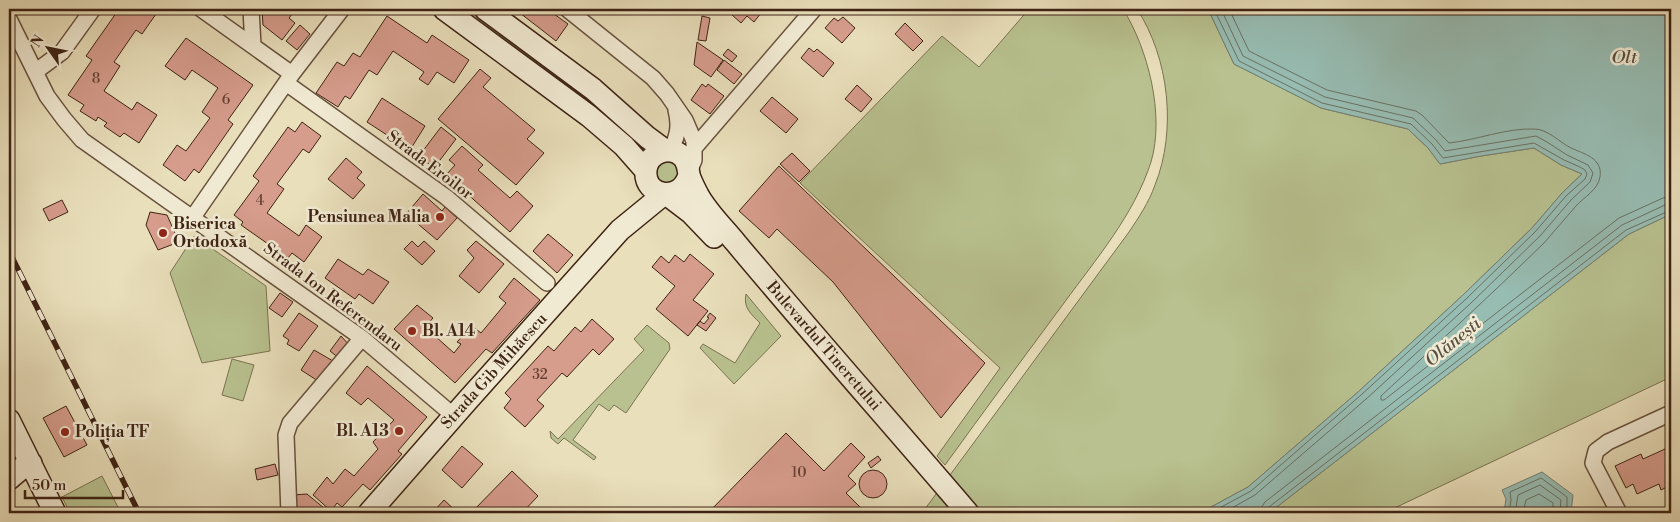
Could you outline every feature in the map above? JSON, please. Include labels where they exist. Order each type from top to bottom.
[{"type":"main road","name":"Bulevardul Tineretului","points":[[444,9],[589,116],[624,146],[646,174],[652,188],[665,194],[691,213],[708,230],[936,486],[968,513]]},
{"type":"main road","name":"Bulevardul Tineretului","points":[[485,9],[593,89],[638,129],[668,151],[679,154],[683,158],[698,196],[710,213],[936,486],[950,513]]},
{"type":"main road","points":[[646,174],[648,163],[652,157],[659,152],[668,151]]},
{"type":"main road","points":[[665,194],[672,194],[682,189],[689,173]]},
{"type":"main road","name":"Strada Gib Mihăescu","points":[[369,513],[620,230],[635,208],[646,174]]},
{"type":"main road","name":"Strada Gib Mihăescu","points":[[620,230],[665,194]]},
{"type":"main road","points":[[9,420],[55,513]]},
{"type":"main road","points":[[9,479],[22,468],[31,464]]},
{"type":"street","points":[[35,72],[62,52],[93,9]]},
{"type":"street","name":"Strada Eroilor","points":[[201,9],[253,46],[289,78],[438,192],[547,283]]},
{"type":"street","points":[[251,9],[253,46]]},
{"type":"street","points":[[193,217],[289,78],[342,9]]},
{"type":"street","points":[[566,9],[662,86],[685,120],[695,147],[694,160],[689,173]]},
{"type":"street","points":[[695,147],[814,9]]},
{"type":"street","name":"Strada Ion Referendaru","points":[[9,19],[53,104],[82,140],[362,338],[454,416]]},
{"type":"street","points":[[668,151],[677,136],[679,124],[672,101]]},
{"type":"street","points":[[289,513],[286,435],[290,423],[362,338]]},
{"type":"street","points":[[1619,513],[1593,464],[1596,451],[1608,442],[1671,413]]},
{"type":"green space","points":[[459,9],[470,9],[592,96],[630,130],[626,134],[587,102]]},
{"type":"green space","points":[[1029,9],[1123,9],[1140,43],[1152,83],[1155,103],[1155,144],[1144,181],[1113,236],[945,465],[937,456],[1000,368],[800,183],[942,36],[979,67]]},
{"type":"green space","points":[[1137,9],[1208,9],[1234,64],[1321,108],[1408,129],[1428,148],[1440,164],[1534,148],[1561,165],[1582,174],[1563,192],[1532,228],[1358,392],[1248,487],[1200,513],[922,513],[1129,232],[1153,191],[1162,164],[1166,141],[1166,95],[1163,72],[1156,49],[1148,28]]},
{"type":"green space","points":[[663,161],[675,162],[681,172],[672,184],[660,182],[656,175],[657,167]]},
{"type":"green space","points":[[1671,214],[1671,377],[1384,513],[1269,513],[1629,234]]},
{"type":"green space","points":[[194,236],[266,286],[270,351],[202,363],[170,273]]},
{"type":"green space","points":[[746,294],[781,336],[734,384],[700,348],[703,344],[735,363],[760,323],[747,307]]},
{"type":"green space","points":[[647,325],[669,343],[670,349],[626,413],[614,405],[609,411],[599,404],[573,440],[596,457],[594,460],[564,438],[558,444],[551,438],[550,431],[558,439],[644,350],[634,339]]},
{"type":"green space","points":[[232,359],[254,365],[243,401],[222,395]]},
{"type":"green space","points":[[102,476],[121,513],[70,513],[62,497]]},
{"type":"water","points":[[1208,9],[1671,9],[1671,214],[1629,234],[1269,513],[1200,513],[1248,487],[1358,392],[1532,228],[1563,192],[1582,174],[1561,165],[1534,148],[1440,164],[1428,148],[1408,129],[1321,108],[1234,64]]},
{"type":"water","points":[[1542,472],[1573,495],[1571,513],[1504,512],[1506,499],[1502,490]]},
{"type":"building","points":[[119,9],[128,11],[130,9],[147,9],[156,14],[142,34],[136,30],[114,62],[120,66],[104,91],[132,110],[137,102],[157,115],[139,143],[124,133],[120,137],[104,126],[107,123],[98,117],[96,121],[80,111],[84,105],[68,95],[92,60],[86,56]]},
{"type":"building","points":[[262,9],[296,9],[289,18],[295,23],[282,40],[263,25]]},
{"type":"building","points":[[523,9],[547,9],[568,24],[556,41],[520,13]]},
{"type":"building","points":[[735,9],[756,9],[761,13],[754,22],[747,16],[741,23],[731,14]]},
{"type":"building","points":[[387,16],[427,43],[432,35],[469,60],[454,83],[437,72],[428,85],[419,79],[424,72],[393,51],[377,75],[369,70],[350,99],[345,96],[338,107],[316,93],[337,62],[344,66],[353,53],[360,57]]},
{"type":"building","points":[[702,16],[710,18],[706,41],[698,40]]},
{"type":"building","points":[[843,17],[855,28],[842,43],[825,28],[834,18],[838,21]]},
{"type":"building","points":[[905,23],[923,41],[913,51],[895,34]]},
{"type":"building","points":[[300,25],[310,34],[297,50],[286,41]]},
{"type":"building","points":[[186,38],[253,85],[228,120],[233,124],[199,173],[194,169],[185,181],[163,165],[177,145],[186,151],[210,118],[202,112],[218,88],[192,70],[185,80],[165,66]]},
{"type":"building","points":[[697,42],[723,60],[711,77],[694,65]]},
{"type":"building","points":[[809,48],[814,52],[817,49],[834,63],[823,77],[801,58]]},
{"type":"building","points":[[728,49],[737,56],[732,62],[723,55]]},
{"type":"building","points":[[724,60],[742,74],[734,84],[717,70]]},
{"type":"building","points":[[480,69],[491,78],[483,87],[535,130],[527,139],[544,153],[516,185],[438,119]]},
{"type":"building","points":[[702,84],[706,87],[708,84],[724,96],[710,114],[691,100]]},
{"type":"building","points":[[857,85],[872,99],[861,112],[845,99]]},
{"type":"building","points":[[772,97],[798,119],[786,133],[760,111]]},
{"type":"building","points":[[382,98],[425,126],[410,150],[367,122]]},
{"type":"building","points":[[302,122],[321,136],[309,153],[303,149],[277,184],[284,189],[267,213],[299,236],[306,225],[322,237],[304,262],[292,253],[288,258],[241,225],[243,222],[234,215],[259,181],[253,176],[288,127],[295,132]]},
{"type":"building","points":[[441,127],[456,139],[434,168],[419,156]]},
{"type":"building","points":[[462,146],[483,165],[478,170],[510,198],[517,191],[533,206],[510,232],[446,175],[455,165],[449,160]]},
{"type":"building","points":[[792,153],[810,171],[799,182],[780,164]]},
{"type":"building","points":[[346,158],[362,172],[357,178],[365,185],[353,199],[328,179]]},
{"type":"building","points":[[779,166],[985,363],[941,418],[833,282],[777,229],[769,238],[739,211]]},
{"type":"building","points":[[423,194],[442,211],[445,207],[457,218],[437,240],[406,214]]},
{"type":"building","points":[[62,200],[68,212],[49,221],[43,209]]},
{"type":"building","name":"Biserica Ortodoxă","points":[[150,212],[167,215],[179,242],[158,250],[146,225]]},
{"type":"building","points":[[548,234],[573,255],[557,273],[533,251]]},
{"type":"building","points":[[412,241],[418,247],[424,241],[435,251],[422,265],[404,249]]},
{"type":"building","points":[[476,241],[504,264],[479,293],[459,276],[474,258],[467,250]]},
{"type":"building","points":[[690,254],[714,274],[693,300],[708,311],[688,336],[656,309],[675,286],[652,267],[661,256],[669,263],[675,255],[684,262]]},
{"type":"building","points":[[338,259],[363,275],[368,269],[389,282],[373,304],[359,294],[355,299],[325,278]]},
{"type":"building","name":"Bl. A14","points":[[514,278],[540,300],[492,353],[486,349],[455,383],[394,329],[417,305],[433,318],[425,327],[454,353],[461,344],[457,342],[472,326],[481,333],[506,303],[499,297]]},
{"type":"building","points":[[280,293],[293,302],[282,317],[269,308]]},
{"type":"building","points":[[299,313],[318,326],[299,351],[287,344],[289,340],[283,336]]},
{"type":"building","points":[[710,313],[716,318],[706,331],[697,325],[700,321],[704,324],[709,318],[707,317]]},
{"type":"building","points":[[592,319],[614,339],[599,355],[593,349],[567,377],[562,373],[537,400],[544,406],[525,427],[504,408],[511,399],[505,393],[548,346],[554,351],[575,327],[581,332]]},
{"type":"building","points":[[341,336],[350,346],[340,359],[330,351]]},
{"type":"building","points":[[314,350],[333,361],[318,381],[301,370]]},
{"type":"building","name":"Bl. A13","points":[[367,366],[427,417],[398,451],[402,454],[370,490],[363,484],[342,507],[337,503],[331,511],[313,495],[327,477],[333,484],[345,469],[354,476],[378,449],[373,442],[394,420],[368,398],[361,405],[346,393]]},
{"type":"building","name":"Poliția TF","points":[[66,406],[87,445],[64,457],[43,418]]},
{"type":"building","points":[[786,433],[824,471],[851,443],[865,457],[848,476],[856,484],[846,493],[865,512],[708,513]]},
{"type":"building","points":[[462,446],[483,464],[462,488],[442,470]]},
{"type":"building","points":[[1665,449],[1671,463],[1671,485],[1661,490],[1659,484],[1637,494],[1633,484],[1626,488],[1615,466],[1641,454],[1643,459]]},
{"type":"building","points":[[878,456],[881,460],[871,468],[868,463]]},
{"type":"building","points":[[275,464],[278,475],[257,480],[255,469]]},
{"type":"building","points":[[873,470],[883,474],[887,484],[883,494],[873,498],[863,494],[859,484],[863,474]]},
{"type":"building","points":[[512,471],[538,496],[522,513],[471,513]]},
{"type":"building","points":[[307,494],[330,513],[294,513],[293,495]]},
{"type":"building","points":[[444,500],[457,512],[432,513]]},
{"type":"railway","points":[[9,251],[139,513]]},
{"type":"place","name":"Pensiunea Malia","points":[[440,217]]},
{"type":"place","name":"Biserica Ortodoxă","points":[[163,233]]},
{"type":"place","name":"Bl. A14","points":[[412,331]]},
{"type":"place","name":"Bl. A13","points":[[399,431]]},
{"type":"place","name":"Poliția TF","points":[[65,432]]},
{"type":"water label","name":"Olt","points":[[1624,57]]},
{"type":"water label","name":"Olănești","points":[[1453,342]]}]
